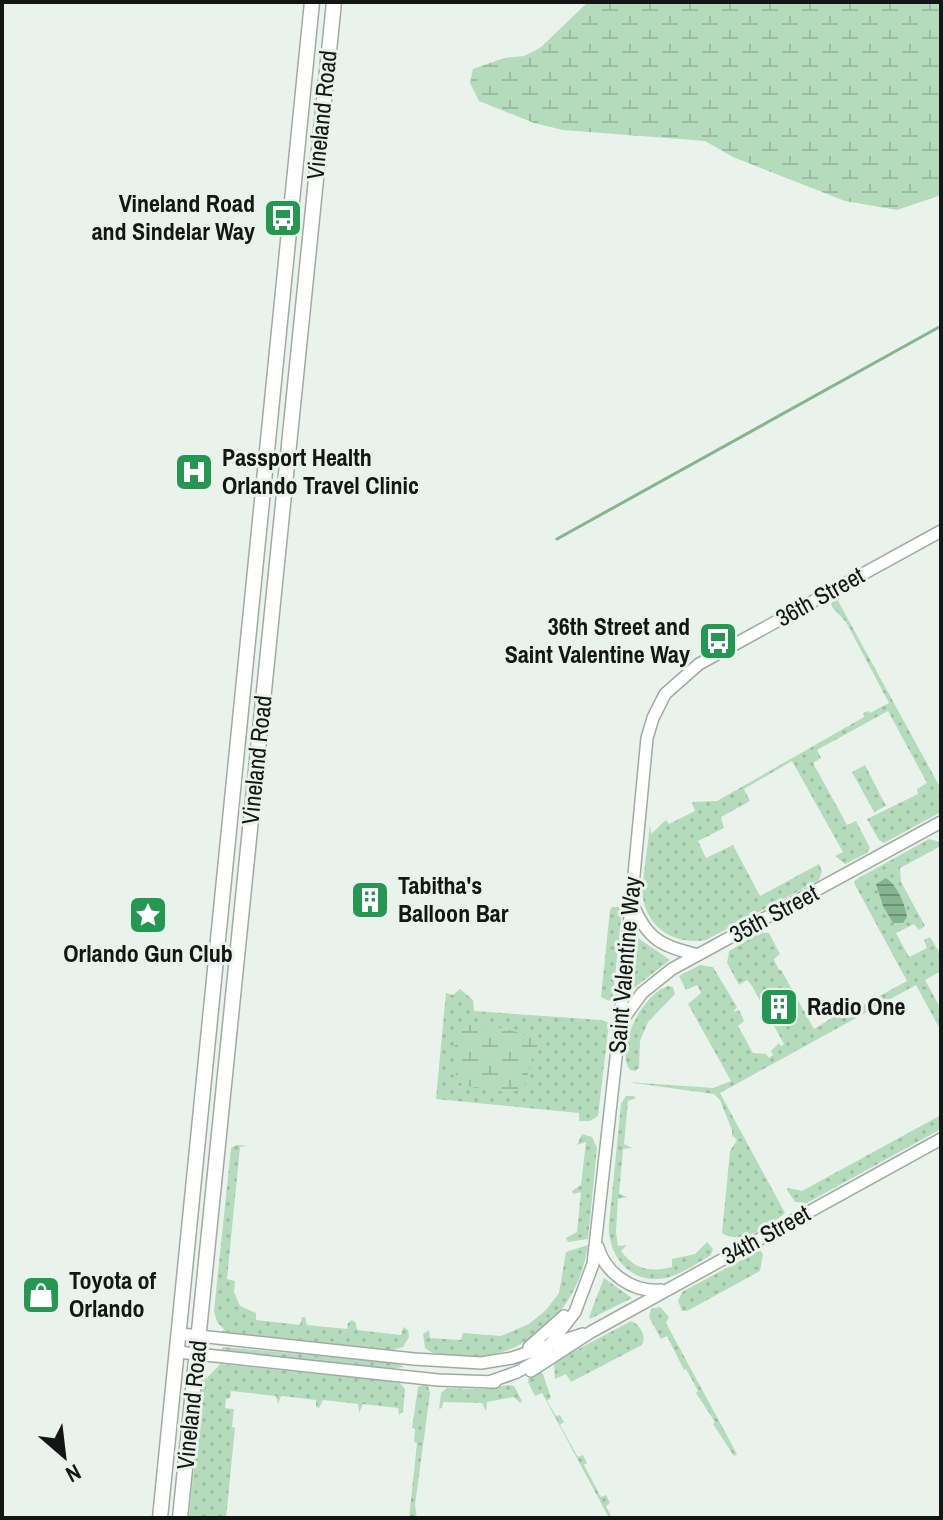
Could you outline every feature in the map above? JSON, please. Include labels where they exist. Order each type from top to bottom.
[{"type":"street","name":"Vineland Road","points":[[160,1518],[312,2]]},
{"type":"street","name":"Vineland Road","points":[[180,1518],[334,2]]},
{"type":"street","points":[[286,254],[308,257]]},
{"type":"street","points":[[265,463],[287,466]]},
{"type":"street","name":"36th Street","points":[[699,664],[941,531]]},
{"type":"street","name":"Saint Valentine Way","points":[[575,1312],[588,1283],[597,1242],[650,728],[665,694],[699,664]]},
{"type":"street","name":"35th Street","points":[[620,1022],[656,980],[941,822]]},
{"type":"street","points":[[228,839],[249,839]]},
{"type":"street","points":[[632,902],[649,934],[672,948],[698,955]]},
{"type":"street","points":[[212,1011],[232,1013]]},
{"type":"street","points":[[200,1131],[220,1131]]},
{"type":"street","name":"34th Street","points":[[178,1352],[438,1380],[489,1382],[516,1377],[667,1289],[941,1139]]},
{"type":"street","points":[[597,1242],[601,1257],[619,1278],[644,1290],[667,1289]]},
{"type":"street","name":"Saint Valentine Way","points":[[523,1352],[555,1326],[588,1283]]},
{"type":"street","name":"34th Street","points":[[489,1382],[530,1366],[575,1312]]},
{"type":"street","name":"34th Street","points":[[180,1334],[456,1363],[499,1361],[591,1332]]},
{"type":"green space","points":[[588,2],[941,2],[941,195],[897,210],[845,201],[733,157],[705,141],[563,130],[534,123],[479,101],[470,83],[473,69],[504,58],[524,56],[540,48]]},
{"type":"green space","points":[[837,599],[941,789],[941,812],[884,843],[867,819],[918,794],[917,789],[927,783],[888,711],[817,750],[821,758],[813,763],[847,825],[856,821],[870,848],[867,853],[845,864],[835,856],[843,852],[792,761],[744,789],[750,801],[721,817],[724,828],[698,841],[706,858],[733,845],[760,896],[819,864],[822,871],[819,880],[706,940],[682,940],[671,936],[654,923],[644,902],[642,889],[650,825],[651,834],[666,820],[669,824],[695,811],[692,802],[717,801],[864,717],[863,713],[870,713],[889,703],[846,622],[832,607],[831,603]]},
{"type":"green space","points":[[865,765],[886,806],[874,812],[852,772]]},
{"type":"green space","points":[[929,839],[941,842],[941,850],[939,847],[900,868],[901,882],[925,926],[919,930],[914,924],[896,933],[909,957],[927,948],[924,940],[930,937],[941,955],[941,971],[925,980],[941,1009],[941,1031],[916,985],[720,1093],[785,1213],[746,1236],[722,1233],[730,1151],[737,1140],[732,1137],[720,1100],[714,1094],[627,1082],[713,1088],[731,1081],[688,1004],[701,993],[697,985],[686,990],[679,976],[700,965],[713,967],[737,1007],[733,1012],[739,1010],[744,1021],[738,1026],[753,1053],[766,1054],[769,1058],[779,1043],[781,1046],[784,1044],[752,986],[747,980],[739,985],[727,963],[729,951],[761,932],[769,933],[780,954],[774,959],[779,970],[814,1029],[853,1005],[856,1009],[907,981],[854,883]]},
{"type":"green space","points":[[612,907],[622,910],[613,996],[609,1001],[601,997]]},
{"type":"green space","points":[[638,938],[670,960],[634,988],[633,987]]},
{"type":"green space","points":[[669,986],[673,987],[675,994],[648,1022],[640,1041],[639,1068],[630,1070],[626,1049],[634,1022],[650,998]]},
{"type":"green space","points":[[460,989],[473,1000],[474,1011],[609,1023],[598,1116],[590,1121],[579,1121],[579,1113],[436,1099],[446,993],[453,995]]},
{"type":"green space","points":[[463,1024],[507,1029],[536,1039],[539,1043],[524,1089],[489,1090],[457,1081],[454,1051]]},
{"type":"green space","points":[[626,1096],[636,1098],[628,1101],[624,1144],[632,1148],[623,1149],[619,1194],[627,1197],[618,1199],[618,1246],[627,1245],[621,1251],[637,1266],[657,1270],[672,1267],[672,1259],[695,1254],[707,1242],[713,1249],[711,1255],[695,1265],[665,1278],[642,1277],[624,1266],[609,1236],[621,1104]]},
{"type":"green space","points":[[941,1115],[941,1129],[807,1203],[795,1202],[787,1190],[802,1191]]},
{"type":"green space","points":[[582,1134],[592,1137],[597,1148],[588,1239],[568,1242],[566,1238],[577,1232],[581,1192],[573,1194],[572,1191],[581,1185],[586,1142],[577,1145]]},
{"type":"green space","points":[[248,1146],[240,1147],[227,1279],[235,1281],[234,1292],[240,1306],[256,1313],[256,1320],[300,1325],[302,1317],[305,1317],[307,1325],[347,1329],[352,1320],[357,1330],[401,1335],[403,1327],[408,1330],[409,1337],[403,1347],[393,1350],[222,1332],[224,1329],[217,1322],[214,1311],[231,1148]]},
{"type":"green space","points":[[588,1245],[574,1290],[561,1310],[528,1340],[485,1356],[446,1356],[425,1348],[423,1334],[429,1330],[430,1338],[461,1340],[463,1333],[501,1336],[529,1324],[546,1310],[559,1293],[566,1252]]},
{"type":"green space","points":[[760,1250],[763,1254],[760,1271],[682,1311],[678,1301],[682,1292]]},
{"type":"green space","points":[[604,1278],[632,1298],[590,1319],[589,1317]]},
{"type":"green space","points":[[660,1307],[669,1317],[666,1323],[737,1454],[734,1456],[713,1424],[715,1422],[696,1393],[698,1391],[667,1336],[661,1339],[649,1317],[651,1309]]},
{"type":"green space","points":[[631,1321],[642,1331],[642,1345],[571,1382],[566,1374],[555,1379],[554,1362]]},
{"type":"green space","points":[[223,1347],[397,1363],[404,1367],[389,1369],[229,1352],[221,1350]]},
{"type":"green space","points":[[220,1364],[399,1382],[405,1389],[403,1412],[399,1415],[398,1408],[363,1404],[359,1413],[358,1404],[323,1400],[319,1408],[316,1407],[316,1400],[281,1396],[278,1404],[276,1396],[231,1391],[225,1408],[234,1409],[232,1427],[235,1428],[226,1518],[189,1518],[203,1378],[207,1378]]},
{"type":"green space","points":[[539,1372],[543,1374],[551,1398],[547,1401],[556,1416],[560,1415],[564,1422],[560,1425],[578,1457],[583,1455],[587,1463],[584,1465],[601,1497],[606,1495],[610,1503],[606,1506],[612,1518],[609,1518],[542,1393],[535,1396],[528,1382],[529,1377]]},
{"type":"green space","points":[[428,1386],[430,1393],[415,1505],[417,1518],[409,1518],[417,1443],[414,1442],[415,1429],[412,1428],[418,1387]]},
{"type":"green space","points":[[514,1386],[522,1401],[520,1403],[514,1397],[487,1402],[486,1411],[482,1403],[443,1402],[439,1409],[441,1393],[447,1388],[482,1389]]},
{"type":"shaded area","points":[[886,878],[894,885],[902,901],[907,917],[903,923],[893,923],[883,906],[876,884]]},
{"type":"waterway","points":[[557,539],[941,326]]},
{"type":"place","name":"Vineland Road and Sindelar Way","points":[[283,218]]},
{"type":"place","name":"Passport Health Orlando Travel Clinic","points":[[194,472]]},
{"type":"place","name":"36th Street and Saint Valentine Way","points":[[718,641]]},
{"type":"place","name":"Tabitha's Balloon Bar","points":[[370,900]]},
{"type":"place","name":"Orlando Gun Club","points":[[148,915]]},
{"type":"place","name":"Radio One","points":[[779,1007]]},
{"type":"place","name":"Toyota of Orlando","points":[[41,1295]]}]
